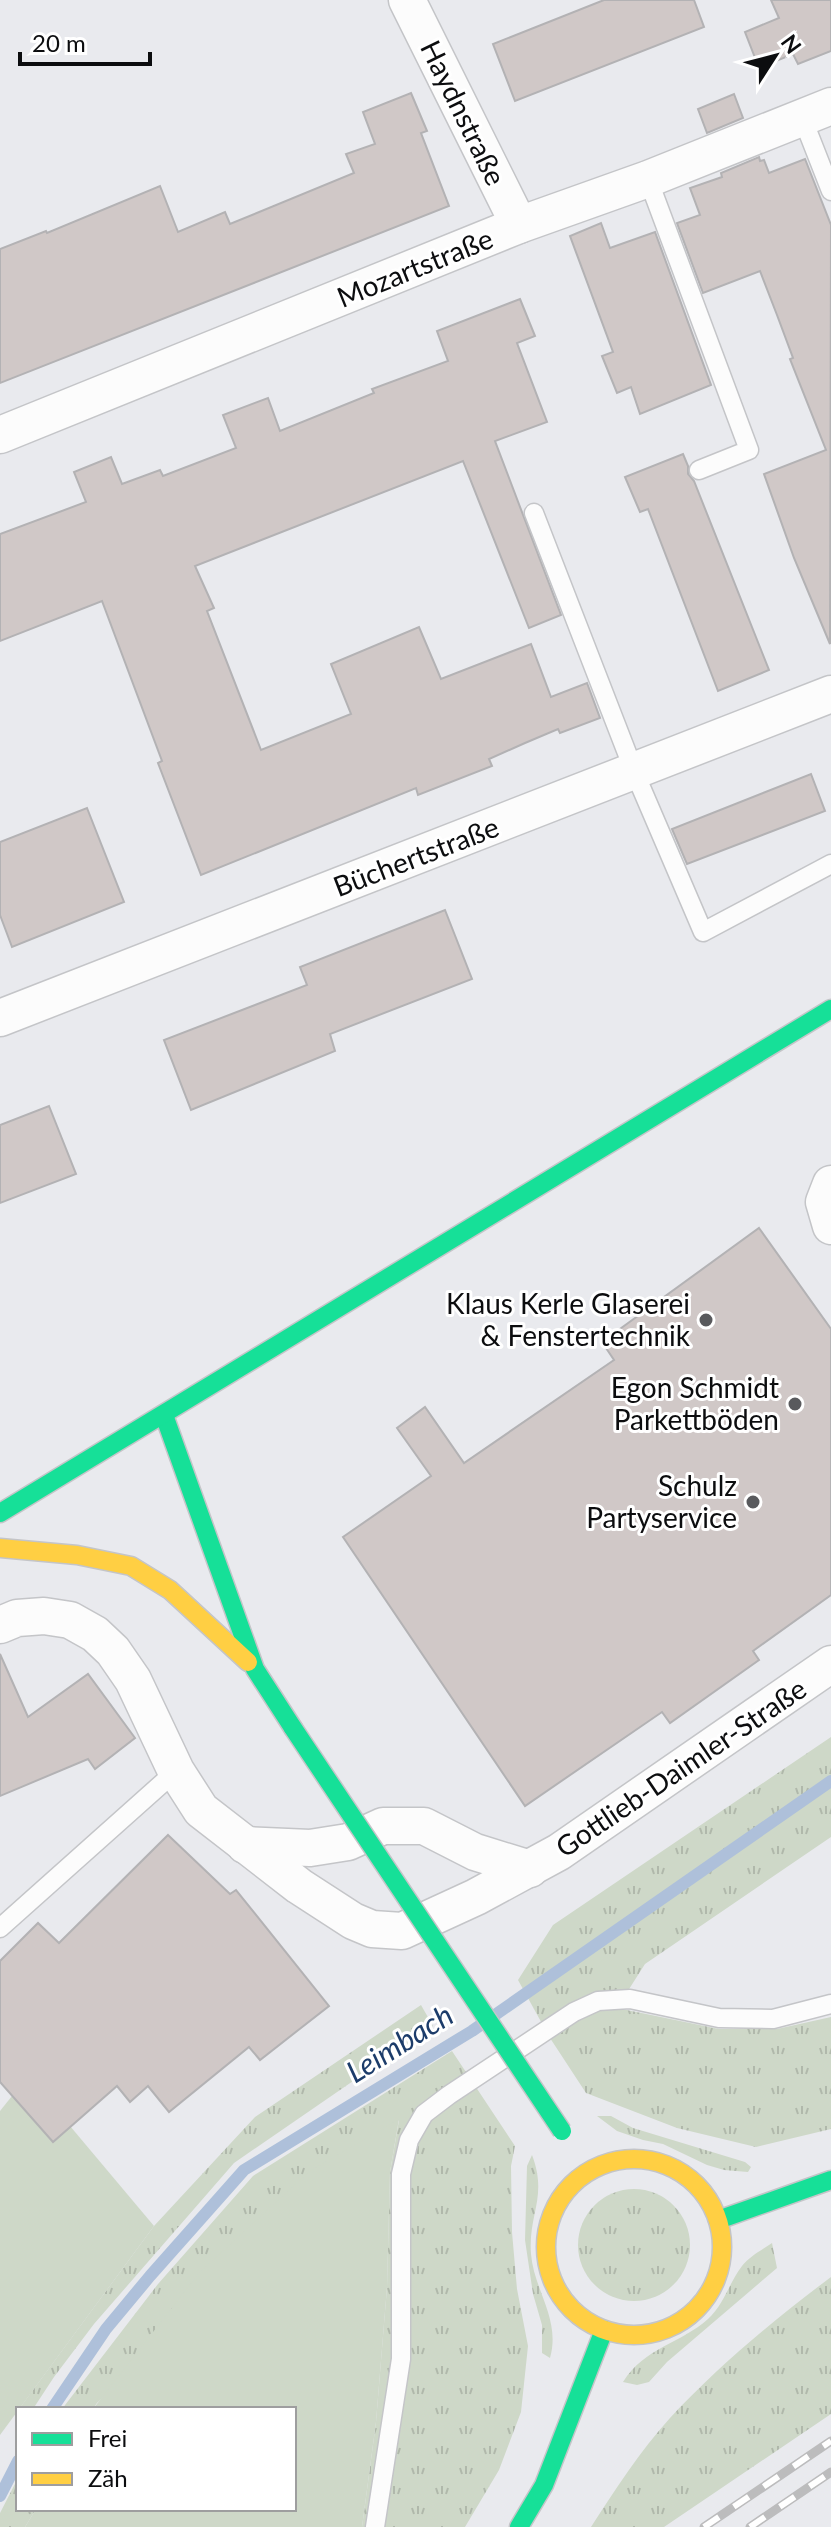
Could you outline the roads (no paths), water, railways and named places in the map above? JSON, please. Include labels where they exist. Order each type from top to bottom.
[{"type":"street","name":"Haydnstraße","points":[[407,0],[519,225]]},
{"type":"street","name":"Mozartstraße","points":[[0,435],[519,225],[648,179],[817,111]]},
{"type":"street","name":"Büchertstraße","points":[[0,1018],[831,694]]},
{"type":"street","points":[[0,1513],[831,1009]]},
{"type":"street","points":[[831,1184],[824,1202],[831,1226]]},
{"type":"street","points":[[164,1415],[255,1669],[565,2136]]},
{"type":"street","points":[[0,1548],[77,1555],[131,1566],[170,1590],[255,1669]]},
{"type":"street","name":"Gottlieb-Daimler-Straße","points":[[0,1625],[17,1618],[44,1616],[70,1620],[95,1634],[113,1651],[133,1680],[176,1771],[201,1810],[299,1886],[353,1921],[372,1929],[402,1931],[530,1869],[572,1843],[831,1664]]},
{"type":"street","name":"Gottlieb-Daimler-Straße","points":[[245,1845],[310,1848],[348,1842],[383,1826],[424,1826],[475,1852],[530,1869]]},
{"type":"street","points":[[635,2159],[665,2165],[692,2181],[712,2205],[718,2220],[722,2236],[720,2268],[715,2284],[683,2321],[653,2333],[620,2334],[604,2330],[576,2313],[556,2287],[546,2255],[548,2230],[556,2207],[586,2167],[635,2159]]},
{"type":"street","points":[[718,2220],[831,2180]]},
{"type":"street","points":[[519,2527],[544,2485],[604,2330]]},
{"type":"lane","points":[[817,111],[831,191]]},
{"type":"lane","points":[[648,179],[749,450],[699,470]]},
{"type":"lane","points":[[534,513],[634,771],[703,932],[831,864]]},
{"type":"lane","points":[[0,1928],[176,1771]]},
{"type":"lane","points":[[375,2527],[401,2359],[401,2174],[409,2140],[424,2114],[574,2012],[598,2001],[630,1999],[719,2018],[773,2019],[831,2004]]},
{"type":"waterway","name":"Leimbach","points":[[53,2407],[106,2329],[244,2170],[472,2031],[831,1781]]},
{"type":"waterway","name":"Leimbach","points":[[0,2496],[16,2465]]},
{"type":"railway","points":[[704,2527],[831,2441]]},
{"type":"railway","points":[[750,2527],[831,2472]]},
{"type":"place","name":"Klaus Kerle Glaserei & Fenstertechnik","points":[[706,1320]]},
{"type":"place","name":"Egon Schmidt Parkettböden","points":[[795,1404]]},
{"type":"place","name":"Schulz Partyservice","points":[[753,1502]]}]
